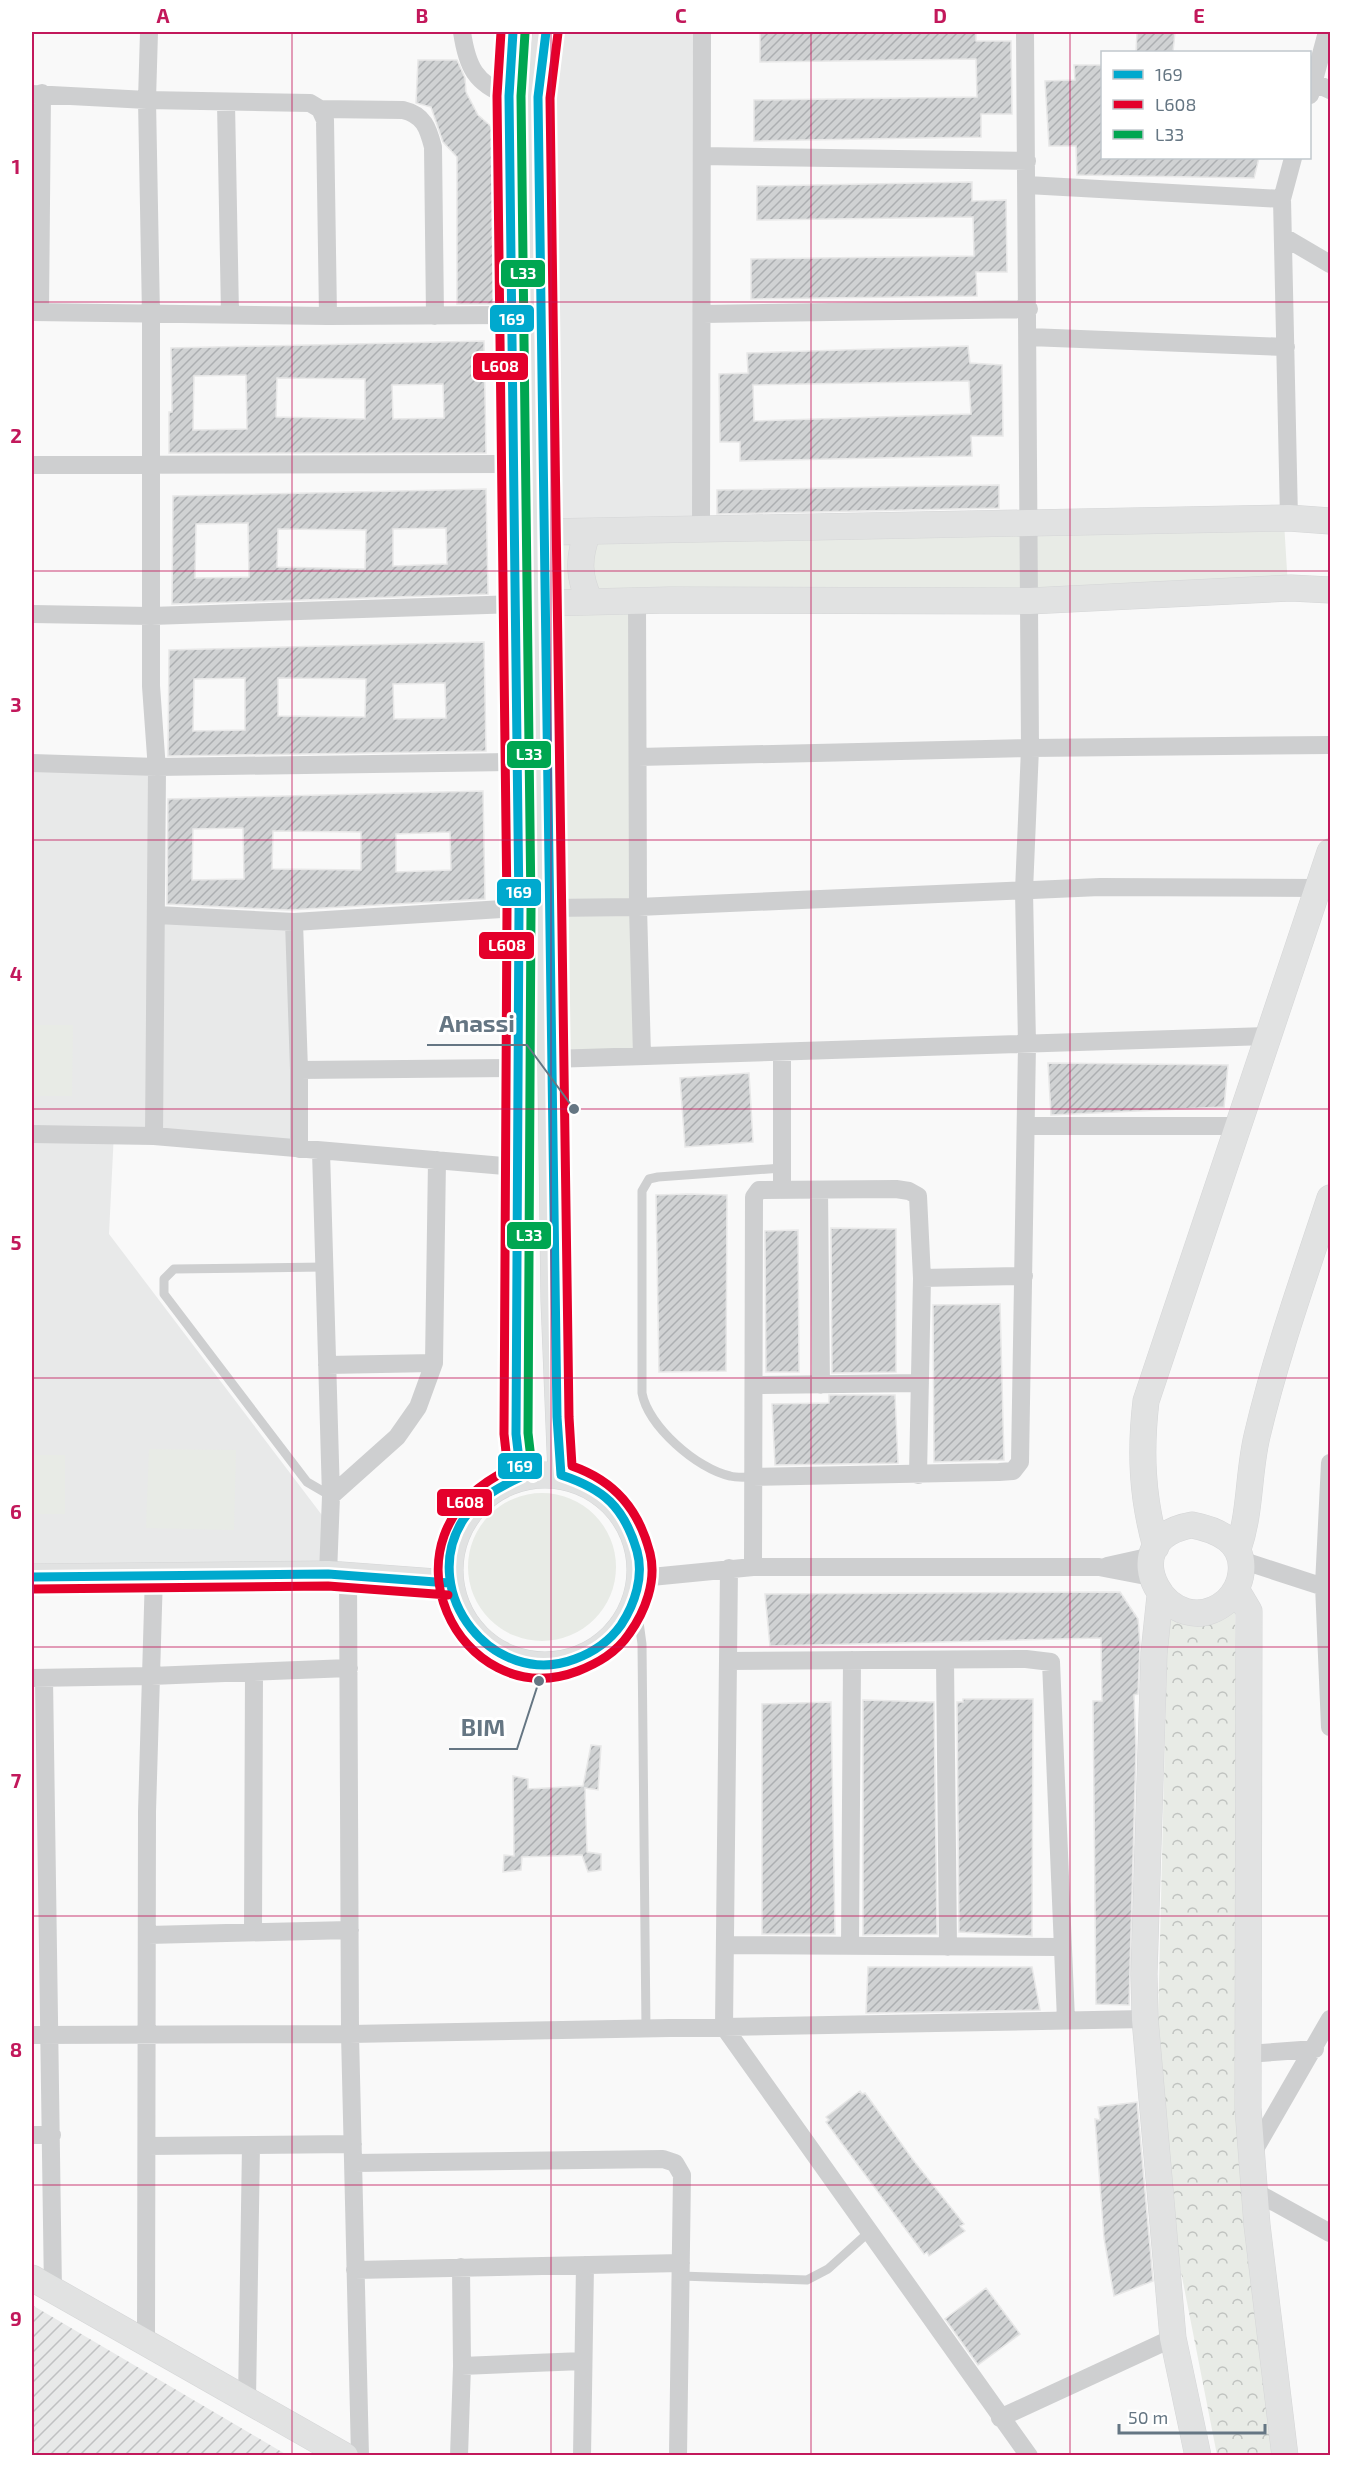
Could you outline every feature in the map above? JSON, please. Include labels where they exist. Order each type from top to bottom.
[{"type":"street","points":[[149,32],[147,100],[151,315],[149,466],[151,686],[157,767],[154,1136]]},
{"type":"street","points":[[462,32],[470,64],[481,82],[509,96]]},
{"type":"street","points":[[513,32],[509,96],[519,908],[516,1434],[521,1477]]},
{"type":"street","points":[[546,32],[538,97],[554,1301],[561,1475]]},
{"type":"street","points":[[701,529],[702,32]]},
{"type":"street","points":[[753,1477],[918,1475],[1013,1471],[1017,1467],[1021,1446],[1027,1044],[1024,891],[1030,748],[1029,309],[1025,32]]},
{"type":"street","points":[[1326,32],[1311,88],[1330,90]]},
{"type":"street","points":[[435,316],[433,147],[428,128],[417,113],[404,110],[320,109],[310,104],[147,100],[37,93],[36,312],[151,315],[435,316],[511,315]]},
{"type":"street","points":[[226,103],[230,314]]},
{"type":"street","points":[[320,109],[325,120],[328,316]]},
{"type":"street","points":[[702,156],[1027,161]]},
{"type":"street","points":[[1289,518],[1282,199],[1293,159]]},
{"type":"street","points":[[1027,185],[1282,199]]},
{"type":"street","points":[[1284,237],[1330,264]]},
{"type":"street","points":[[703,314],[1029,309]]},
{"type":"street","points":[[1029,336],[1286,347]]},
{"type":"street","points":[[32,465],[513,464]]},
{"type":"street","points":[[544,532],[1030,521],[1289,518],[1330,521]]},
{"type":"street","points":[[588,532],[582,548],[580,567],[581,585],[590,601]]},
{"type":"street","points":[[545,603],[637,600],[1030,602],[1291,588],[1330,591]]},
{"type":"street","points":[[637,600],[638,907],[642,1056]]},
{"type":"street","points":[[32,614],[151,616],[514,604]]},
{"type":"street","points":[[638,758],[1030,748],[1330,745]]},
{"type":"street","points":[[32,763],[157,767],[516,762]]},
{"type":"street","points":[[1198,2456],[1173,2338],[1145,2019],[1144,1974],[1155,1569],[1142,1485],[1141,1447],[1146,1401],[1330,852]]},
{"type":"street","points":[[548,908],[638,907],[1100,887],[1318,888]]},
{"type":"street","points":[[157,915],[294,922],[519,908]]},
{"type":"street","points":[[294,922],[299,1149]]},
{"type":"street","points":[[551,1059],[1267,1036]]},
{"type":"street","points":[[782,1052],[782,1190]]},
{"type":"street","points":[[299,1070],[517,1068]]},
{"type":"street","points":[[1026,1126],[1237,1126]]},
{"type":"street","points":[[32,1134],[154,1136],[516,1167]]},
{"type":"street","points":[[321,1151],[331,1496],[349,1668],[350,2034],[360,2456]]},
{"type":"street","points":[[331,1496],[397,1437],[418,1407],[434,1364],[437,1160]]},
{"type":"street","points":[[753,1567],[754,1197],[759,1190],[896,1189],[909,1191],[918,1196],[922,1278],[918,1475]]},
{"type":"street","points":[[819,1191],[821,1385]]},
{"type":"street","points":[[1286,2456],[1251,2156],[1248,2054],[1249,1611],[1239,1569],[1216,1531],[1192,1526],[1179,1528],[1167,1534],[1155,1569],[1172,1605],[1199,1612],[1215,1609],[1228,1600],[1239,1569],[1256,1440],[1272,1374],[1330,1198]]},
{"type":"street","points":[[922,1278],[1024,1276]]},
{"type":"street","points":[[327,1365],[434,1364]]},
{"type":"street","points":[[754,1385],[920,1383]]},
{"type":"street","points":[[1330,1469],[1327,1587],[1330,1727]]},
{"type":"street","points":[[541,1474],[561,1475],[588,1484],[612,1501],[632,1533],[639,1550],[638,1589],[618,1632],[589,1656],[554,1666],[517,1663],[484,1646],[461,1618],[449,1583],[451,1548],[465,1516],[489,1492],[521,1477],[541,1474]]},
{"type":"street","points":[[638,1589],[729,1568],[753,1567],[1155,1569]]},
{"type":"street","points":[[729,1568],[724,2027],[1029,2456]]},
{"type":"street","points":[[1239,1569],[1274,1570],[1327,1587]]},
{"type":"street","points":[[32,1577],[154,1574],[338,1575],[449,1583]]},
{"type":"street","points":[[146,2344],[147,1812],[154,1574]]},
{"type":"street","points":[[728,1661],[1044,1659],[1051,1662],[1061,1947],[1066,2020]]},
{"type":"street","points":[[850,1946],[852,1660]]},
{"type":"street","points":[[945,1660],[948,1947]]},
{"type":"street","points":[[345,2456],[42,2285],[52,2135],[51,2035],[40,1923],[38,1678],[349,1668]]},
{"type":"street","points":[[253,1932],[254,1672]]},
{"type":"street","points":[[148,1935],[350,1930]]},
{"type":"street","points":[[725,1945],[1061,1947]]},
{"type":"street","points":[[32,2035],[350,2034],[1145,2019]]},
{"type":"street","points":[[1251,2156],[1315,2049],[1330,2019]]},
{"type":"street","points":[[1248,2054],[1315,2049]]},
{"type":"street","points":[[32,2135],[52,2135]]},
{"type":"street","points":[[147,2146],[353,2144]]},
{"type":"street","points":[[248,2401],[251,2145]]},
{"type":"street","points":[[354,2163],[670,2160],[680,2168],[682,2175],[678,2456]]},
{"type":"street","points":[[1254,2192],[1330,2233]]},
{"type":"street","points":[[355,2270],[585,2265],[680,2269]]},
{"type":"street","points":[[582,2456],[585,2265]]},
{"type":"street","points":[[459,2456],[462,2366],[461,2266]]},
{"type":"street","points":[[1000,2418],[1173,2338]]},
{"type":"street","points":[[462,2366],[583,2361]]},
{"type":"lane","points":[[753,1477],[731,1476],[709,1468],[687,1453],[654,1421],[645,1407],[642,1393],[642,1191],[649,1179],[658,1176],[782,1168]]},
{"type":"lane","points":[[324,1267],[174,1269],[164,1279],[164,1294],[307,1482],[331,1496]]},
{"type":"lane","points":[[638,1589],[642,1644],[646,2029]]},
{"type":"lane","points":[[680,2269],[807,2280],[828,2269],[869,2232]]},
{"type":"shaded area","points":[[546,32],[702,32],[701,529],[544,532]]},
{"type":"shaded area","points":[[32,770],[154,771],[155,916],[301,914],[305,1150],[114,1132],[109,1234],[334,1531],[334,1561],[271,1581],[32,1581]]},
{"type":"shaded area","points":[[32,2305],[287,2455],[32,2455]]},
{"type":"green space","points":[[1284,522],[1288,587],[637,600],[642,1056],[551,1059],[544,532]]},
{"type":"green space","points":[[32,1025],[73,1025],[72,1096],[32,1096]]},
{"type":"green space","points":[[149,1449],[236,1450],[234,1530],[146,1528]]},
{"type":"green space","points":[[32,1455],[65,1455],[65,1514],[32,1514]]},
{"type":"green space","points":[[542,1493],[570,1499],[594,1515],[610,1539],[616,1567],[610,1595],[594,1619],[570,1635],[542,1641],[514,1635],[490,1619],[474,1595],[468,1567],[474,1539],[490,1515],[514,1499]]},
{"type":"green space","points":[[1235,1609],[1239,1858],[1279,2455],[1217,2455],[1172,2226],[1158,2022],[1168,1614]]},
{"type":"building","points":[[760,32],[976,32],[976,41],[1011,41],[1012,114],[981,114],[981,137],[754,141],[754,100],[977,97],[976,59],[760,62]]},
{"type":"building","points":[[1137,32],[1175,32],[1173,51],[1136,51]]},
{"type":"building","points":[[418,60],[457,60],[465,78],[466,92],[478,115],[494,129],[497,304],[457,304],[457,157],[443,142],[431,107],[416,103]]},
{"type":"building","points":[[1074,65],[1101,65],[1101,159],[1259,159],[1254,178],[1077,175],[1076,146],[1049,146],[1045,81],[1075,80]]},
{"type":"building","points":[[972,182],[972,201],[1006,200],[1007,272],[976,272],[977,296],[751,299],[751,259],[974,256],[973,217],[757,220],[757,186]]},
{"type":"building","points":[[484,341],[486,453],[169,453],[169,412],[172,412],[171,348]],"holes":[[[246,375],[247,429],[193,430],[194,376]],[[277,378],[365,379],[365,419],[276,417]],[[443,384],[444,418],[393,419],[392,385]]]},
{"type":"building","points":[[968,346],[970,363],[1002,365],[1003,436],[971,436],[972,456],[740,461],[740,442],[720,442],[719,374],[748,373],[747,353]],"holes":[[[969,381],[971,414],[754,421],[753,385]]]},
{"type":"building","points":[[999,485],[999,508],[717,514],[717,490]]},
{"type":"building","points":[[486,489],[488,594],[172,604],[173,496]],"holes":[[[248,523],[249,577],[195,578],[196,524]],[[446,528],[447,564],[393,566],[393,529]],[[278,529],[366,530],[365,569],[277,567]]]},
{"type":"building","points":[[484,642],[486,751],[168,756],[169,650]],"holes":[[[245,678],[245,730],[193,731],[194,679]],[[278,678],[366,679],[365,717],[278,716]],[[445,683],[446,718],[394,719],[393,684]]]},
{"type":"building","points":[[483,791],[485,899],[288,910],[167,904],[168,799]],"holes":[[[243,828],[244,879],[192,880],[193,829]],[[273,831],[361,832],[361,870],[272,869]],[[450,832],[451,870],[396,872],[396,834]]]},
{"type":"building","points":[[1048,1063],[1228,1065],[1224,1107],[1051,1115]]},
{"type":"building","points":[[749,1073],[753,1142],[685,1147],[680,1078]]},
{"type":"building","points":[[656,1195],[727,1195],[726,1371],[659,1372]]},
{"type":"building","points":[[831,1228],[896,1229],[896,1372],[832,1373]]},
{"type":"building","points":[[798,1230],[799,1372],[766,1372],[765,1231]]},
{"type":"building","points":[[1000,1304],[1004,1460],[934,1462],[933,1305]]},
{"type":"building","points":[[829,1395],[895,1395],[898,1463],[775,1465],[772,1404],[829,1403]]},
{"type":"building","points":[[1120,1592],[1138,1619],[1140,1645],[1138,1694],[1134,1695],[1136,1748],[1129,2005],[1096,2004],[1093,1701],[1102,1701],[1101,1638],[770,1646],[765,1594]]},
{"type":"building","points":[[963,1699],[1033,1699],[1032,1936],[959,1932],[957,1702],[963,1702]]},
{"type":"building","points":[[863,1700],[934,1702],[937,1934],[863,1935]]},
{"type":"building","points":[[831,1702],[835,1934],[762,1934],[762,1704]]},
{"type":"building","points":[[591,1745],[601,1746],[598,1790],[585,1788],[587,1852],[601,1854],[601,1870],[588,1872],[582,1855],[522,1857],[521,1870],[503,1872],[504,1855],[514,1856],[513,1776],[528,1779],[528,1789],[583,1786]]},
{"type":"building","points":[[868,1967],[1032,1967],[1040,2010],[866,2013]]},
{"type":"building","points":[[860,2091],[862,2094],[865,2093],[913,2160],[964,2224],[960,2226],[965,2231],[929,2256],[927,2252],[924,2254],[826,2122],[829,2120],[826,2117]]},
{"type":"building","points":[[1137,2102],[1153,2281],[1114,2296],[1104,2238],[1095,2119],[1100,2120],[1098,2107]]},
{"type":"building","points":[[986,2288],[1020,2334],[978,2365],[945,2319]]},
{"type":"transit line","name":"L608","points":[[501,32],[497,96],[507,908],[504,1434],[508,1470],[467,1499],[444,1536],[438,1574],[447,1612],[468,1645],[498,1668],[535,1678],[578,1671],[599,1661],[618,1647],[629,1634],[645,1606],[652,1574],[650,1553],[632,1511],[613,1489],[587,1472],[572,1466],[569,1417],[550,98],[558,33]]},
{"type":"transit line","name":"169","points":[[513,32],[509,96],[519,908],[516,1434],[521,1477],[489,1494],[463,1520],[451,1548],[450,1577],[457,1604],[471,1628],[492,1648],[517,1661],[545,1665],[575,1659],[601,1646],[621,1625],[634,1599],[639,1580],[637,1551],[619,1511],[601,1494],[576,1480],[561,1475],[557,1417],[538,97],[546,32]]},
{"type":"transit line","name":"L33","points":[[525,33],[521,96],[531,908],[528,1433],[533,1476]]},
{"type":"transit line","name":"169","points":[[32,1577],[328,1574],[449,1583]]},
{"type":"transit line","name":"L608","points":[[32,1589],[328,1586],[448,1595]]},
{"type":"place","name":"Anassi","points":[[574,1109]]},
{"type":"place","name":"BIM","points":[[539,1681]]}]
